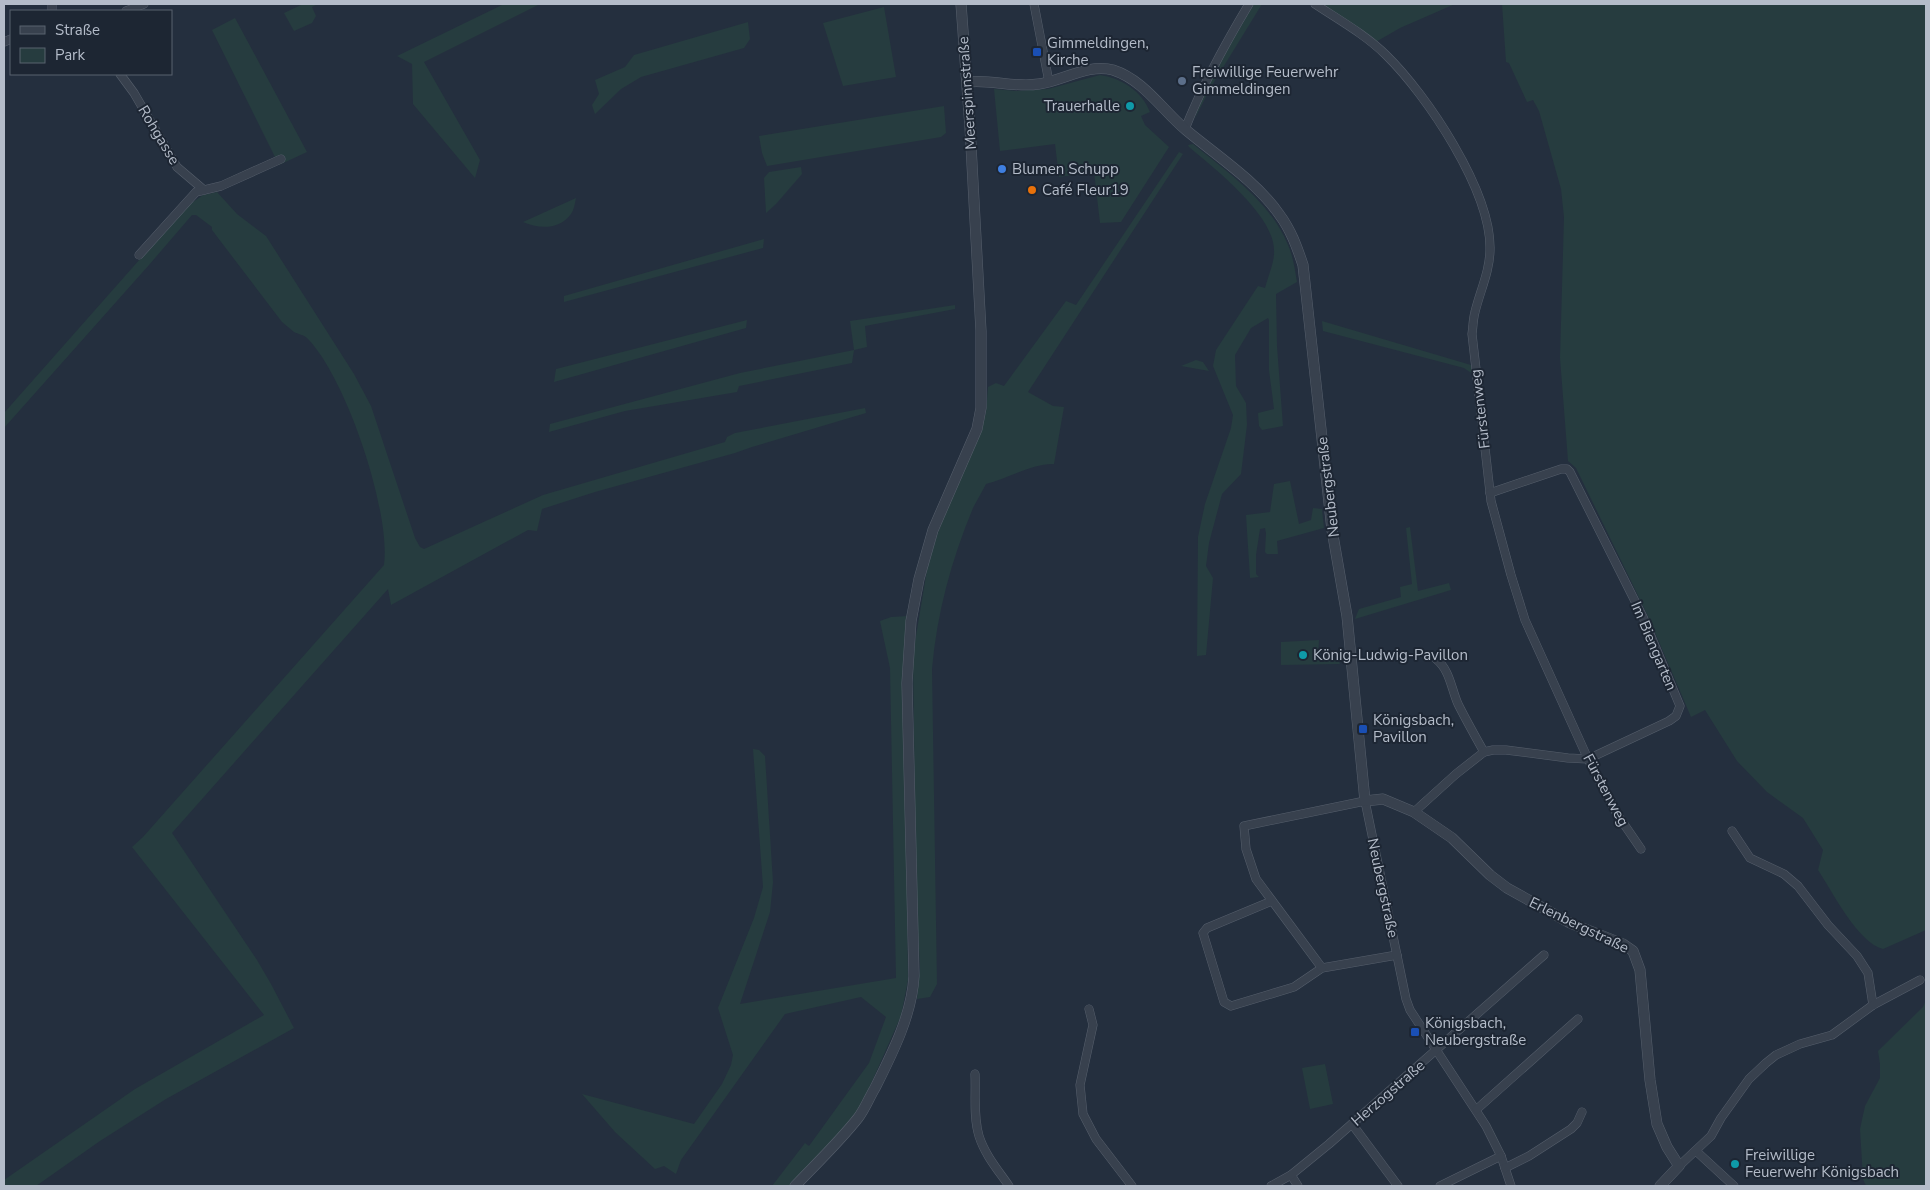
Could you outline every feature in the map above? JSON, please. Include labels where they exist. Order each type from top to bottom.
[{"type":"street","points":[[129,10],[144,4]]},
{"type":"street","name":"Meerspinnstraße","points":[[795,1186],[859,1117],[881,1076],[895,1044],[910,1006],[912,993],[914,976],[907,683],[909,645],[916,592],[929,544],[977,430],[981,408],[981,339],[961,4]]},
{"type":"street","points":[[1034,4],[1049,82]]},
{"type":"street","points":[[1185,130],[1208,78],[1249,4]]},
{"type":"street","name":"Fürstenweg","points":[[1315,4],[1373,44],[1400,70],[1424,100],[1446,133],[1464,164],[1476,192],[1490,239],[1489,262],[1474,313],[1472,334],[1490,492],[1511,575],[1525,620],[1588,759],[1617,814],[1641,849]]},
{"type":"street","name":"Neubergstraße","points":[[967,82],[982,80],[1011,86],[1049,82],[1092,69],[1104,68],[1124,75],[1138,84],[1185,130],[1265,197],[1293,236],[1303,266],[1332,530],[1347,616],[1365,801],[1406,999],[1410,1010],[1436,1051],[1476,1109],[1501,1156],[1512,1186]]},
{"type":"street","name":"Rohgasse","points":[[121,75],[134,93],[177,167],[204,190]]},
{"type":"street","points":[[139,255],[196,192],[221,186],[281,158]]},
{"type":"street","name":"Im Biengarten","points":[[1484,752],[1506,750],[1588,759],[1669,721],[1676,716],[1680,706],[1643,617],[1570,472],[1567,469],[1561,469],[1490,492]]},
{"type":"street","points":[[1414,812],[1456,774],[1484,752],[1458,703],[1447,674],[1441,663],[1436,659]]},
{"type":"street","name":"Erlenbergstraße","points":[[1365,801],[1383,800],[1414,812],[1452,838],[1490,875],[1507,888],[1570,923],[1622,944],[1633,952],[1640,970],[1650,1080],[1657,1124],[1667,1147],[1680,1166]]},
{"type":"street","points":[[1322,968],[1256,879],[1246,849],[1244,826],[1365,801]]},
{"type":"street","points":[[1732,831],[1750,858],[1784,874],[1798,886],[1828,925],[1856,956],[1868,973],[1873,1005]]},
{"type":"street","points":[[1272,901],[1204,930],[1204,937],[1224,1002],[1230,1006],[1294,987],[1322,968],[1397,955]]},
{"type":"street","name":"Herzogstraße","points":[[1271,1186],[1290,1175],[1352,1124],[1544,954]]},
{"type":"street","points":[[1660,1186],[1711,1136],[1721,1118],[1749,1079],[1766,1063],[1800,1044],[1832,1035],[1873,1005],[1920,980]]},
{"type":"street","points":[[1089,1009],[1094,1025],[1080,1085],[1083,1114],[1096,1139],[1132,1186]]},
{"type":"street","points":[[1476,1109],[1578,1019]]},
{"type":"street","points":[[975,1074],[976,1120],[979,1135],[988,1155],[1009,1186]]},
{"type":"street","points":[[1506,1168],[1529,1156],[1571,1129],[1577,1123],[1582,1112]]},
{"type":"street","points":[[1352,1124],[1398,1186]]},
{"type":"street","points":[[1696,1151],[1734,1186]]},
{"type":"street","points":[[1440,1186],[1501,1156]]},
{"type":"street","points":[[1290,1175],[1298,1186]]},
{"type":"green space","points":[[303,4],[318,4],[312,7],[316,16],[312,23],[294,31],[284,13]]},
{"type":"green space","points":[[504,4],[540,4],[424,62],[480,160],[475,178],[413,104],[412,64],[397,56]]},
{"type":"green space","points":[[1254,4],[1262,4],[1211,87],[1194,120],[1210,79]]},
{"type":"green space","points":[[1322,4],[1455,4],[1400,28],[1374,43],[1342,17]]},
{"type":"green space","points":[[1502,4],[1926,4],[1926,930],[1883,949],[1864,937],[1838,903],[1818,870],[1823,850],[1803,818],[1767,792],[1737,761],[1705,710],[1691,717],[1648,616],[1576,468],[1568,461],[1560,358],[1564,217],[1561,189],[1539,111],[1533,100],[1527,102],[1509,63],[1506,62]]},
{"type":"green space","points":[[884,7],[896,77],[843,86],[823,23]]},
{"type":"green space","points":[[235,18],[307,152],[279,165],[212,30]]},
{"type":"green space","points":[[748,22],[750,39],[744,48],[641,77],[621,89],[595,114],[592,105],[599,94],[595,80],[625,67],[634,55]]},
{"type":"green space","points":[[1100,75],[1123,82],[1142,98],[1150,112],[1141,116],[1145,125],[1169,147],[1121,222],[1100,223],[1094,172],[1059,177],[1055,144],[1000,151],[994,89],[1016,91],[1048,89]]},
{"type":"green space","points":[[944,106],[946,133],[941,137],[767,166],[762,153],[759,136]]},
{"type":"green space","points":[[1193,144],[1234,177],[1271,215],[1290,249],[1297,282],[1276,294],[1277,346],[1283,426],[1262,430],[1259,426],[1258,413],[1274,409],[1269,370],[1268,318],[1251,328],[1235,355],[1236,386],[1246,403],[1247,425],[1241,474],[1222,494],[1209,543],[1206,566],[1213,578],[1206,655],[1197,656],[1198,537],[1205,504],[1231,428],[1233,415],[1213,366],[1216,350],[1258,286],[1265,288],[1274,250],[1271,236],[1254,208],[1241,193],[1188,145]]},
{"type":"green space","points":[[1179,152],[1183,154],[1028,392],[1053,406],[1064,407],[1054,464],[1037,466],[986,484],[973,508],[952,567],[941,607],[932,669],[937,984],[930,997],[917,999],[920,968],[916,893],[913,654],[929,558],[943,519],[978,439],[986,412],[988,387],[996,383],[1004,386],[1066,301],[1076,305]]},
{"type":"green space","points":[[801,167],[802,174],[766,213],[764,178],[769,172]]},
{"type":"green space","points":[[217,192],[237,214],[266,236],[354,374],[371,406],[415,538],[420,547],[424,549],[543,495],[725,442],[727,437],[735,433],[865,408],[866,413],[542,509],[537,531],[528,530],[391,605],[388,589],[172,833],[257,960],[294,1028],[166,1099],[100,1141],[36,1186],[4,1186],[4,1180],[135,1089],[264,1015],[132,847],[143,837],[384,565],[384,541],[373,480],[363,446],[336,382],[322,357],[307,338],[294,332],[282,322],[212,230],[212,227],[196,215],[192,215],[4,428],[4,413],[186,207],[203,195]]},
{"type":"green space","points":[[576,198],[572,212],[561,223],[542,227],[523,222]]},
{"type":"green space","points":[[764,239],[763,248],[564,302],[564,296]]},
{"type":"green space","points":[[955,305],[955,309],[865,326],[867,347],[854,350],[850,321]]},
{"type":"green space","points":[[747,320],[746,328],[554,382],[556,369]]},
{"type":"green space","points":[[1322,321],[1471,365],[1473,374],[1464,368],[1323,331]]},
{"type":"green space","points":[[854,350],[852,363],[739,386],[737,392],[625,411],[549,432],[550,424],[740,373]]},
{"type":"green space","points":[[1196,360],[1203,362],[1209,371],[1181,366]]},
{"type":"green space","points":[[1290,481],[1299,524],[1311,520],[1313,508],[1322,509],[1324,528],[1277,541],[1278,554],[1267,554],[1265,552],[1265,528],[1260,529],[1256,555],[1256,574],[1259,577],[1250,578],[1246,515],[1270,512],[1274,484]]},
{"type":"green space","points":[[1410,527],[1418,591],[1449,583],[1451,590],[1355,619],[1359,609],[1401,597],[1400,587],[1412,584],[1406,528]]},
{"type":"green space","points":[[908,616],[906,812],[908,980],[901,1016],[858,1113],[789,1186],[772,1186],[805,1143],[809,1146],[869,1063],[886,1017],[861,997],[785,1014],[681,1160],[676,1174],[664,1166],[655,1169],[615,1132],[582,1094],[694,1124],[722,1084],[731,1065],[733,1055],[718,1008],[754,918],[763,887],[753,749],[759,750],[765,756],[773,882],[770,912],[740,1004],[896,978],[890,668],[880,621],[891,617]]},
{"type":"green space","points":[[1319,640],[1318,657],[1337,656],[1340,664],[1281,665],[1281,642]]},
{"type":"green space","points":[[1926,1000],[1926,1186],[1866,1186],[1863,1179],[1860,1129],[1865,1106],[1880,1078],[1878,1051],[1923,1007]]},
{"type":"green space","points":[[1325,1064],[1333,1104],[1310,1109],[1302,1068]]},
{"type":"place","name":"Gimmeldingen, Kirche","points":[[1037,52]]},
{"type":"place","name":"Freiwillige Feuerwehr Gimmeldingen","points":[[1182,81]]},
{"type":"place","name":"Trauerhalle","points":[[1130,106]]},
{"type":"place","name":"Blumen Schupp","points":[[1002,169]]},
{"type":"place","name":"Café Fleur19","points":[[1032,190]]},
{"type":"place","name":"König-Ludwig-Pavillon","points":[[1303,655]]},
{"type":"place","name":"Königsbach, Pavillon","points":[[1363,729]]},
{"type":"place","name":"Königsbach, Neubergstraße","points":[[1415,1032]]},
{"type":"place","name":"Freiwillige Feuerwehr Königsbach","points":[[1735,1164]]}]
